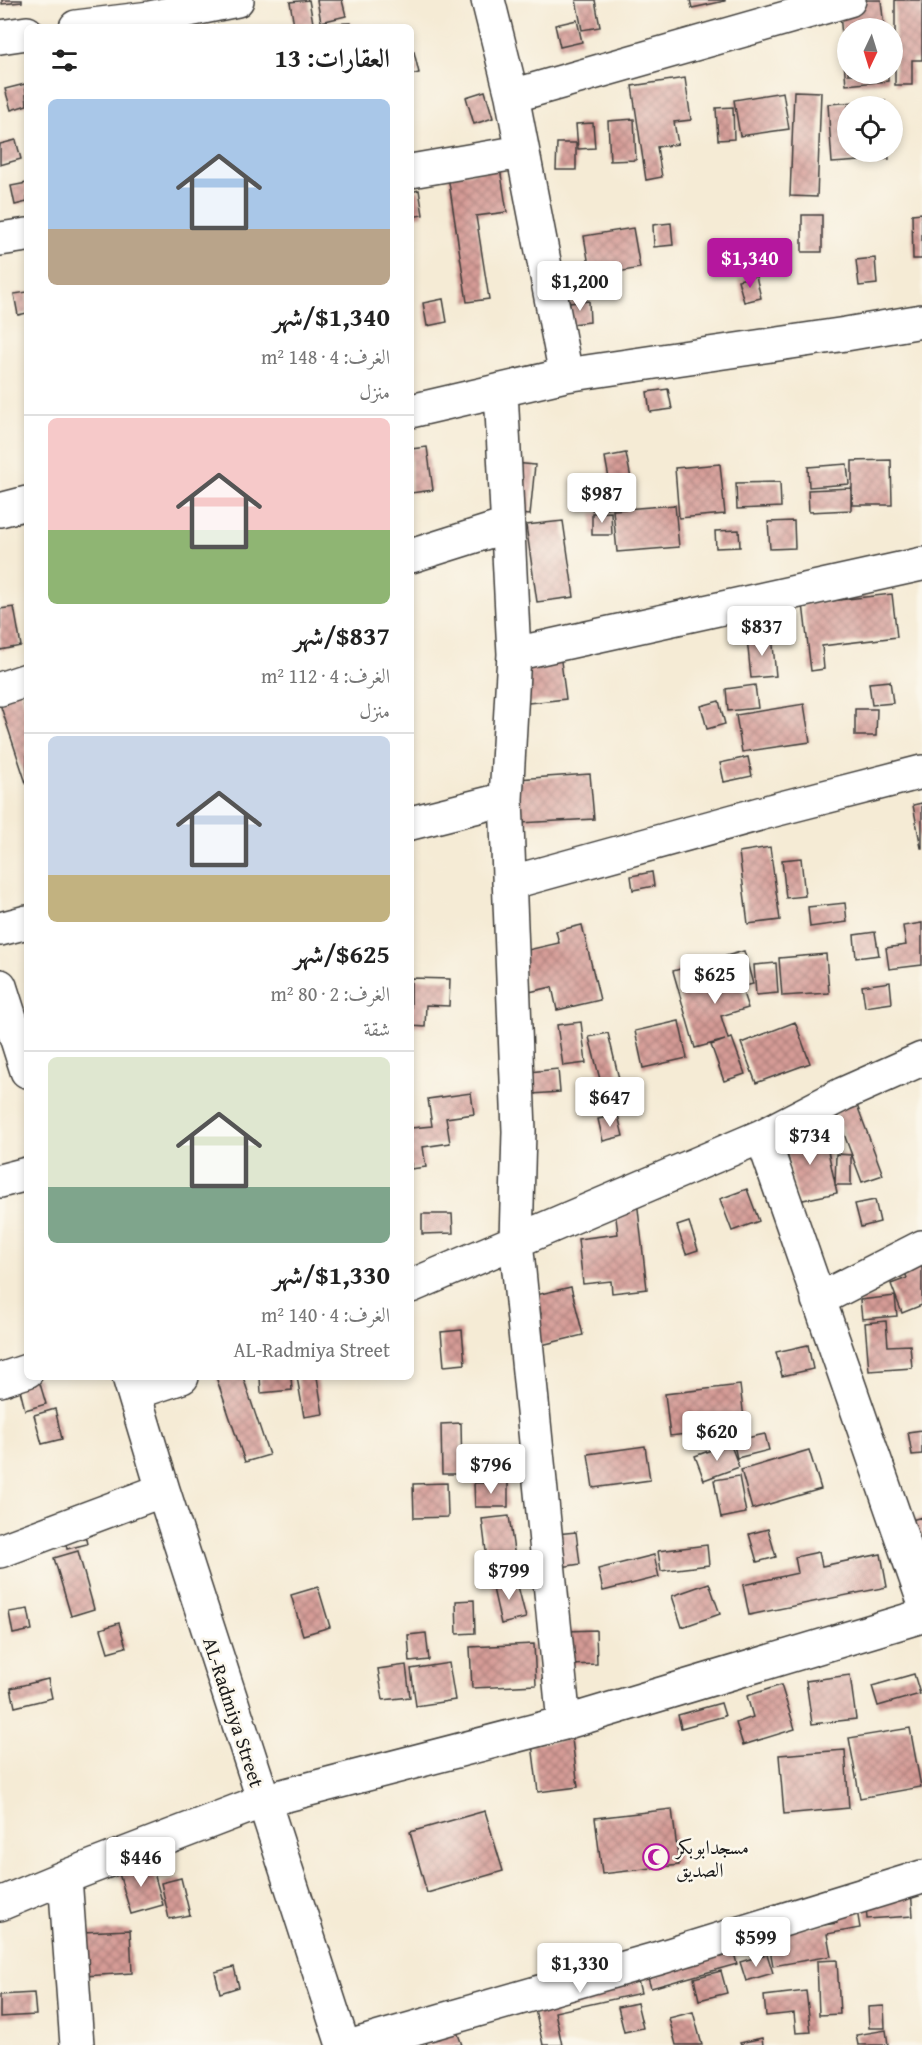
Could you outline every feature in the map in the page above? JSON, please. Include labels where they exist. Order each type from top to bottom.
[{"type":"street","points":[[101,24],[150,18],[237,0]]},
{"type":"street","points":[[488,0],[512,96],[566,375]]},
{"type":"street","points":[[512,96],[849,0]]},
{"type":"street","points":[[0,37],[24,33]]},
{"type":"street","points":[[414,170],[522,152]]},
{"type":"street","points":[[0,239],[24,235]]},
{"type":"street","points":[[414,410],[566,375],[922,321]]},
{"type":"street","points":[[501,390],[514,654],[506,799],[519,1131],[516,1241],[564,1723]]},
{"type":"street","points":[[0,510],[24,504]]},
{"type":"street","points":[[414,555],[506,526]]},
{"type":"street","points":[[514,654],[922,564]]},
{"type":"street","points":[[0,689],[24,681]]},
{"type":"street","points":[[509,883],[922,772]]},
{"type":"street","points":[[414,822],[506,799]]},
{"type":"street","points":[[0,929],[24,923]]},
{"type":"street","points":[[0,986],[24,1062]]},
{"type":"street","points":[[414,1285],[762,1136],[843,1094],[922,1059]]},
{"type":"street","points":[[762,1136],[922,1596]]},
{"type":"street","points":[[0,1181],[24,1175]]},
{"type":"street","points":[[818,1300],[922,1247]]},
{"type":"street","points":[[0,1380],[24,1372]]},
{"type":"street","points":[[132,1385],[163,1380]]},
{"type":"street","name":"AL-Radmiya Street","points":[[132,1385],[262,1801],[343,2045]]},
{"type":"street","points":[[0,1551],[163,1490]]},
{"type":"street","points":[[0,1904],[262,1801],[564,1723],[922,1616]]},
{"type":"street","points":[[355,2045],[659,1958],[922,1876]]},
{"type":"street","points":[[64,1877],[77,2045]]},
{"type":"building","points":[[2,0],[22,0],[22,2],[2,4]]},
{"type":"building","points":[[309,0],[313,23],[294,24],[290,2]]},
{"type":"building","points":[[317,0],[342,0],[346,16],[321,22]]},
{"type":"building","points":[[576,0],[595,0],[600,27],[582,30]]},
{"type":"building","points":[[690,0],[725,0],[725,1],[692,8]]},
{"type":"building","points":[[881,0],[883,18],[840,18],[839,1]]},
{"type":"building","points":[[895,0],[922,0],[922,60],[912,60],[912,85],[895,85],[903,84],[903,18],[895,18]]},
{"type":"building","points":[[577,20],[582,42],[560,47],[555,25]]},
{"type":"building","points":[[414,52],[419,73],[414,74]]},
{"type":"building","points":[[685,78],[691,120],[674,122],[678,144],[657,147],[662,177],[646,180],[632,86]]},
{"type":"building","points":[[24,84],[24,106],[11,110],[5,89]]},
{"type":"building","points":[[485,91],[493,118],[474,124],[466,97]]},
{"type":"building","points":[[794,91],[821,92],[817,197],[790,196]]},
{"type":"building","points":[[783,92],[789,129],[740,136],[734,100]]},
{"type":"building","points":[[837,103],[837,162],[846,162],[832,163],[828,104]]},
{"type":"building","points":[[733,107],[734,139],[718,140],[716,108]]},
{"type":"building","points":[[634,119],[636,160],[610,161],[608,121]]},
{"type":"building","points":[[593,123],[595,148],[578,149],[576,124]]},
{"type":"building","points":[[16,140],[21,159],[0,165],[0,144]]},
{"type":"building","points":[[557,143],[576,143],[576,170],[556,170]]},
{"type":"building","points":[[500,168],[507,212],[476,216],[489,299],[467,302],[448,176]]},
{"type":"building","points":[[24,184],[24,203],[15,205],[11,186]]},
{"type":"building","points":[[419,190],[423,215],[414,216],[414,191]]},
{"type":"building","points":[[922,213],[922,259],[913,259],[912,214]]},
{"type":"building","points":[[802,215],[822,215],[822,252],[802,252]]},
{"type":"building","points":[[671,223],[673,245],[654,247],[653,225]]},
{"type":"building","points":[[633,228],[640,268],[591,277],[584,236]]},
{"type":"building","points":[[875,258],[877,284],[859,286],[856,260]]},
{"type":"building","points":[[756,276],[761,298],[744,302],[738,280]]},
{"type":"building","points":[[24,292],[24,314],[18,315],[14,294]]},
{"type":"building","points":[[443,299],[447,322],[427,326],[423,303]]},
{"type":"building","points":[[589,301],[590,322],[571,324],[569,303]]},
{"type":"building","points":[[668,389],[672,409],[650,412],[647,392]]},
{"type":"building","points":[[427,447],[433,490],[414,493],[414,449]]},
{"type":"building","points":[[626,453],[632,484],[610,488],[613,507],[592,510],[589,487],[610,484],[605,457]]},
{"type":"building","points":[[891,460],[892,505],[852,505],[852,461]]},
{"type":"building","points":[[514,463],[535,465],[530,515],[509,513]]},
{"type":"building","points":[[720,464],[725,514],[679,518],[675,468]]},
{"type":"building","points":[[847,464],[849,484],[809,487],[808,467]]},
{"type":"building","points":[[780,482],[781,507],[737,509],[736,483]]},
{"type":"building","points":[[851,488],[851,510],[809,512],[808,490]]},
{"type":"building","points":[[675,505],[679,547],[617,552],[613,510]]},
{"type":"building","points":[[611,512],[612,535],[592,535],[592,513]]},
{"type":"building","points":[[563,521],[574,597],[537,602],[526,525]]},
{"type":"building","points":[[794,521],[795,548],[770,549],[768,522]]},
{"type":"building","points":[[739,530],[740,547],[716,548],[715,531]]},
{"type":"building","points":[[892,594],[897,637],[822,646],[824,669],[811,671],[803,604]]},
{"type":"building","points":[[788,603],[791,626],[744,634],[741,611]]},
{"type":"building","points":[[14,607],[21,646],[0,650],[0,609]]},
{"type":"building","points":[[772,635],[776,676],[751,678],[747,638]]},
{"type":"building","points":[[560,654],[566,699],[519,704],[514,659]]},
{"type":"building","points":[[890,681],[893,703],[872,705],[869,683]]},
{"type":"building","points":[[18,685],[24,704],[24,777],[0,704]]},
{"type":"building","points":[[755,685],[758,708],[728,711],[726,689]]},
{"type":"building","points":[[719,701],[725,724],[707,729],[701,706]]},
{"type":"building","points":[[804,704],[810,742],[742,752],[736,715]]},
{"type":"building","points":[[855,709],[877,709],[876,736],[855,736]]},
{"type":"building","points":[[748,757],[752,776],[724,782],[720,763]]},
{"type":"building","points":[[590,774],[594,819],[520,823],[517,779]]},
{"type":"building","points":[[922,803],[922,848],[921,848],[913,805]]},
{"type":"building","points":[[770,847],[780,920],[748,924],[739,852]]},
{"type":"building","points":[[801,858],[805,896],[786,898],[782,860]]},
{"type":"building","points":[[652,872],[654,886],[633,890],[631,876]]},
{"type":"building","points":[[845,903],[847,922],[810,927],[808,907]]},
{"type":"building","points":[[922,923],[922,965],[889,969],[886,948],[906,945],[903,926]]},
{"type":"building","points":[[582,925],[600,1000],[557,1010],[552,987],[529,992],[519,952],[559,943],[556,931]]},
{"type":"building","points":[[875,932],[879,955],[856,958],[854,935]]},
{"type":"building","points":[[744,951],[753,984],[741,987],[748,1008],[721,1016],[728,1039],[732,1038],[745,1074],[724,1081],[711,1045],[725,1040],[695,1048],[673,971]]},
{"type":"building","points":[[826,954],[829,993],[782,996],[779,958]]},
{"type":"building","points":[[776,963],[778,993],[756,995],[754,965]]},
{"type":"building","points":[[414,978],[450,979],[449,1006],[426,1005],[425,1027],[414,1026]]},
{"type":"building","points":[[890,982],[892,1003],[865,1007],[862,986]]},
{"type":"building","points":[[679,1021],[687,1058],[643,1068],[635,1031]]},
{"type":"building","points":[[581,1022],[586,1063],[563,1066],[557,1025]]},
{"type":"building","points":[[795,1022],[810,1063],[756,1083],[741,1043]]},
{"type":"building","points":[[608,1033],[620,1083],[602,1087],[589,1037]]},
{"type":"building","points":[[558,1069],[560,1092],[532,1094],[529,1072]]},
{"type":"building","points":[[471,1093],[474,1114],[446,1118],[450,1143],[423,1147],[426,1167],[414,1169],[414,1128],[432,1126],[428,1099]]},
{"type":"building","points":[[854,1097],[883,1175],[862,1182],[833,1105]]},
{"type":"building","points":[[618,1115],[623,1136],[603,1141],[598,1119]]},
{"type":"building","points":[[796,1127],[799,1142],[825,1137],[837,1193],[798,1201],[782,1130]]},
{"type":"building","points":[[836,1154],[851,1155],[851,1185],[835,1185]]},
{"type":"building","points":[[747,1189],[759,1221],[732,1231],[720,1199]]},
{"type":"building","points":[[636,1191],[647,1289],[612,1293],[611,1281],[583,1284],[578,1239],[618,1234],[613,1193]]},
{"type":"building","points":[[875,1200],[880,1222],[861,1227],[855,1204]]},
{"type":"building","points":[[422,1214],[452,1214],[453,1233],[422,1234]]},
{"type":"building","points":[[689,1222],[698,1250],[686,1254],[677,1226]]},
{"type":"building","points":[[922,1256],[922,1305],[902,1313],[891,1284],[907,1278],[901,1262]]},
{"type":"building","points":[[571,1287],[583,1335],[533,1347],[525,1317],[541,1314],[536,1295]]},
{"type":"building","points":[[895,1296],[897,1316],[862,1319],[860,1300]]},
{"type":"building","points":[[886,1321],[888,1346],[910,1345],[912,1368],[869,1371],[865,1323]]},
{"type":"building","points":[[462,1330],[465,1364],[444,1366],[441,1332]]},
{"type":"building","points":[[808,1345],[813,1369],[782,1376],[776,1352]]},
{"type":"building","points":[[17,1378],[39,1380],[46,1404],[25,1410]]},
{"type":"building","points":[[217,1380],[244,1380],[269,1455],[245,1462]]},
{"type":"building","points":[[260,1380],[291,1380],[292,1390],[261,1393]]},
{"type":"building","points":[[298,1380],[317,1380],[323,1414],[304,1417]]},
{"type":"building","points":[[740,1385],[745,1427],[670,1436],[665,1394]]},
{"type":"building","points":[[55,1409],[62,1439],[42,1444],[34,1415]]},
{"type":"building","points":[[461,1423],[462,1474],[442,1474],[441,1424]]},
{"type":"building","points":[[922,1430],[922,1454],[912,1455],[908,1432]]},
{"type":"building","points":[[765,1434],[769,1450],[737,1458],[733,1441]]},
{"type":"building","points":[[730,1443],[739,1467],[704,1480],[695,1456]]},
{"type":"building","points":[[645,1446],[650,1480],[593,1488],[588,1454]]},
{"type":"building","points":[[809,1450],[821,1489],[752,1509],[741,1470]]},
{"type":"building","points":[[739,1476],[746,1513],[721,1518],[714,1480]]},
{"type":"building","points":[[508,1482],[508,1507],[475,1507],[474,1483]]},
{"type":"building","points":[[447,1483],[448,1517],[414,1518],[413,1484]]},
{"type":"building","points":[[509,1516],[516,1565],[488,1568],[482,1519]]},
{"type":"building","points":[[922,1517],[922,1555],[908,1521]]},
{"type":"building","points":[[83,1526],[87,1544],[67,1549],[63,1530]]},
{"type":"building","points":[[768,1529],[776,1557],[757,1562],[749,1534]]},
{"type":"building","points":[[576,1532],[580,1564],[561,1567],[556,1534]]},
{"type":"building","points":[[707,1545],[709,1565],[661,1571],[658,1551]]},
{"type":"building","points":[[78,1551],[94,1609],[71,1616],[54,1558]]},
{"type":"building","points":[[819,1552],[822,1566],[881,1554],[887,1587],[749,1615],[743,1585],[798,1573],[795,1557]]},
{"type":"building","points":[[654,1555],[659,1577],[603,1591],[598,1569]]},
{"type":"building","points":[[516,1578],[526,1618],[501,1624],[492,1584]]},
{"type":"building","points":[[709,1583],[720,1614],[682,1627],[672,1596]]},
{"type":"building","points":[[318,1587],[330,1627],[303,1635],[291,1595]]},
{"type":"building","points":[[474,1600],[475,1633],[457,1634],[456,1601]]},
{"type":"building","points":[[28,1609],[32,1630],[13,1634],[9,1612]]},
{"type":"building","points":[[119,1623],[126,1647],[108,1652],[101,1629]]},
{"type":"building","points":[[596,1630],[597,1664],[569,1665],[567,1631]]},
{"type":"building","points":[[426,1633],[429,1660],[410,1662],[408,1635]]},
{"type":"building","points":[[534,1644],[536,1685],[472,1688],[470,1647]]},
{"type":"building","points":[[449,1663],[455,1700],[416,1706],[411,1669]]},
{"type":"building","points":[[406,1665],[410,1697],[383,1700],[378,1669]]},
{"type":"building","points":[[914,1674],[920,1694],[878,1706],[872,1686]]},
{"type":"building","points":[[850,1675],[856,1719],[812,1724],[806,1681]]},
{"type":"building","points":[[48,1679],[52,1698],[15,1707],[11,1688]]},
{"type":"building","points":[[781,1685],[795,1729],[743,1745],[736,1723],[753,1717],[747,1696]]},
{"type":"building","points":[[721,1703],[725,1716],[681,1728],[678,1715]]},
{"type":"building","points":[[910,1728],[921,1787],[860,1798],[849,1738]]},
{"type":"building","points":[[572,1739],[578,1787],[538,1792],[532,1744]]},
{"type":"building","points":[[845,1750],[849,1808],[784,1814],[779,1755]]},
{"type":"building","points":[[672,1809],[679,1865],[602,1874],[595,1818]]},
{"type":"building","points":[[485,1811],[503,1871],[427,1893],[410,1832]]},
{"type":"building","points":[[151,1862],[163,1905],[131,1914],[118,1870]]},
{"type":"building","points":[[181,1878],[190,1915],[169,1919],[161,1883]]},
{"type":"building","points":[[911,1890],[913,1916],[867,1919],[865,1892]]},
{"type":"building","points":[[854,1892],[860,1928],[827,1934],[831,1956],[773,1966],[767,1933],[837,1923],[832,1896]]},
{"type":"building","points":[[130,1930],[132,1973],[84,1976],[82,1932]]},
{"type":"building","points":[[732,1946],[737,1964],[651,1988],[640,1952]]},
{"type":"building","points":[[767,1954],[773,1973],[746,1981],[740,1962]]},
{"type":"building","points":[[633,1960],[641,1993],[555,2012],[562,2045],[543,2045],[529,1983]]},
{"type":"building","points":[[837,1960],[840,2014],[819,2015],[817,1961]]},
{"type":"building","points":[[234,1967],[239,1987],[220,1993],[215,1972]]},
{"type":"building","points":[[721,1971],[727,1993],[699,2000],[694,1978]]},
{"type":"building","points":[[806,1991],[811,2032],[796,2033],[794,2013],[766,2016],[764,1996]]},
{"type":"building","points":[[34,1993],[36,2015],[0,2017],[0,1995]]},
{"type":"building","points":[[637,2003],[643,2028],[624,2032],[618,2007]]},
{"type":"building","points":[[884,2006],[885,2028],[869,2028],[868,2007]]},
{"type":"building","points":[[693,2012],[702,2045],[676,2045],[669,2018]]},
{"type":"building","points":[[452,2018],[462,2045],[427,2045],[422,2029]]},
{"type":"building","points":[[886,2030],[888,2045],[858,2045],[856,2035]]},
{"type":"building","points":[[762,2038],[763,2045],[741,2045],[740,2043]]},
{"type":"place","name":"مسجدابوبكر الصديق","points":[[656,1857]]}]
